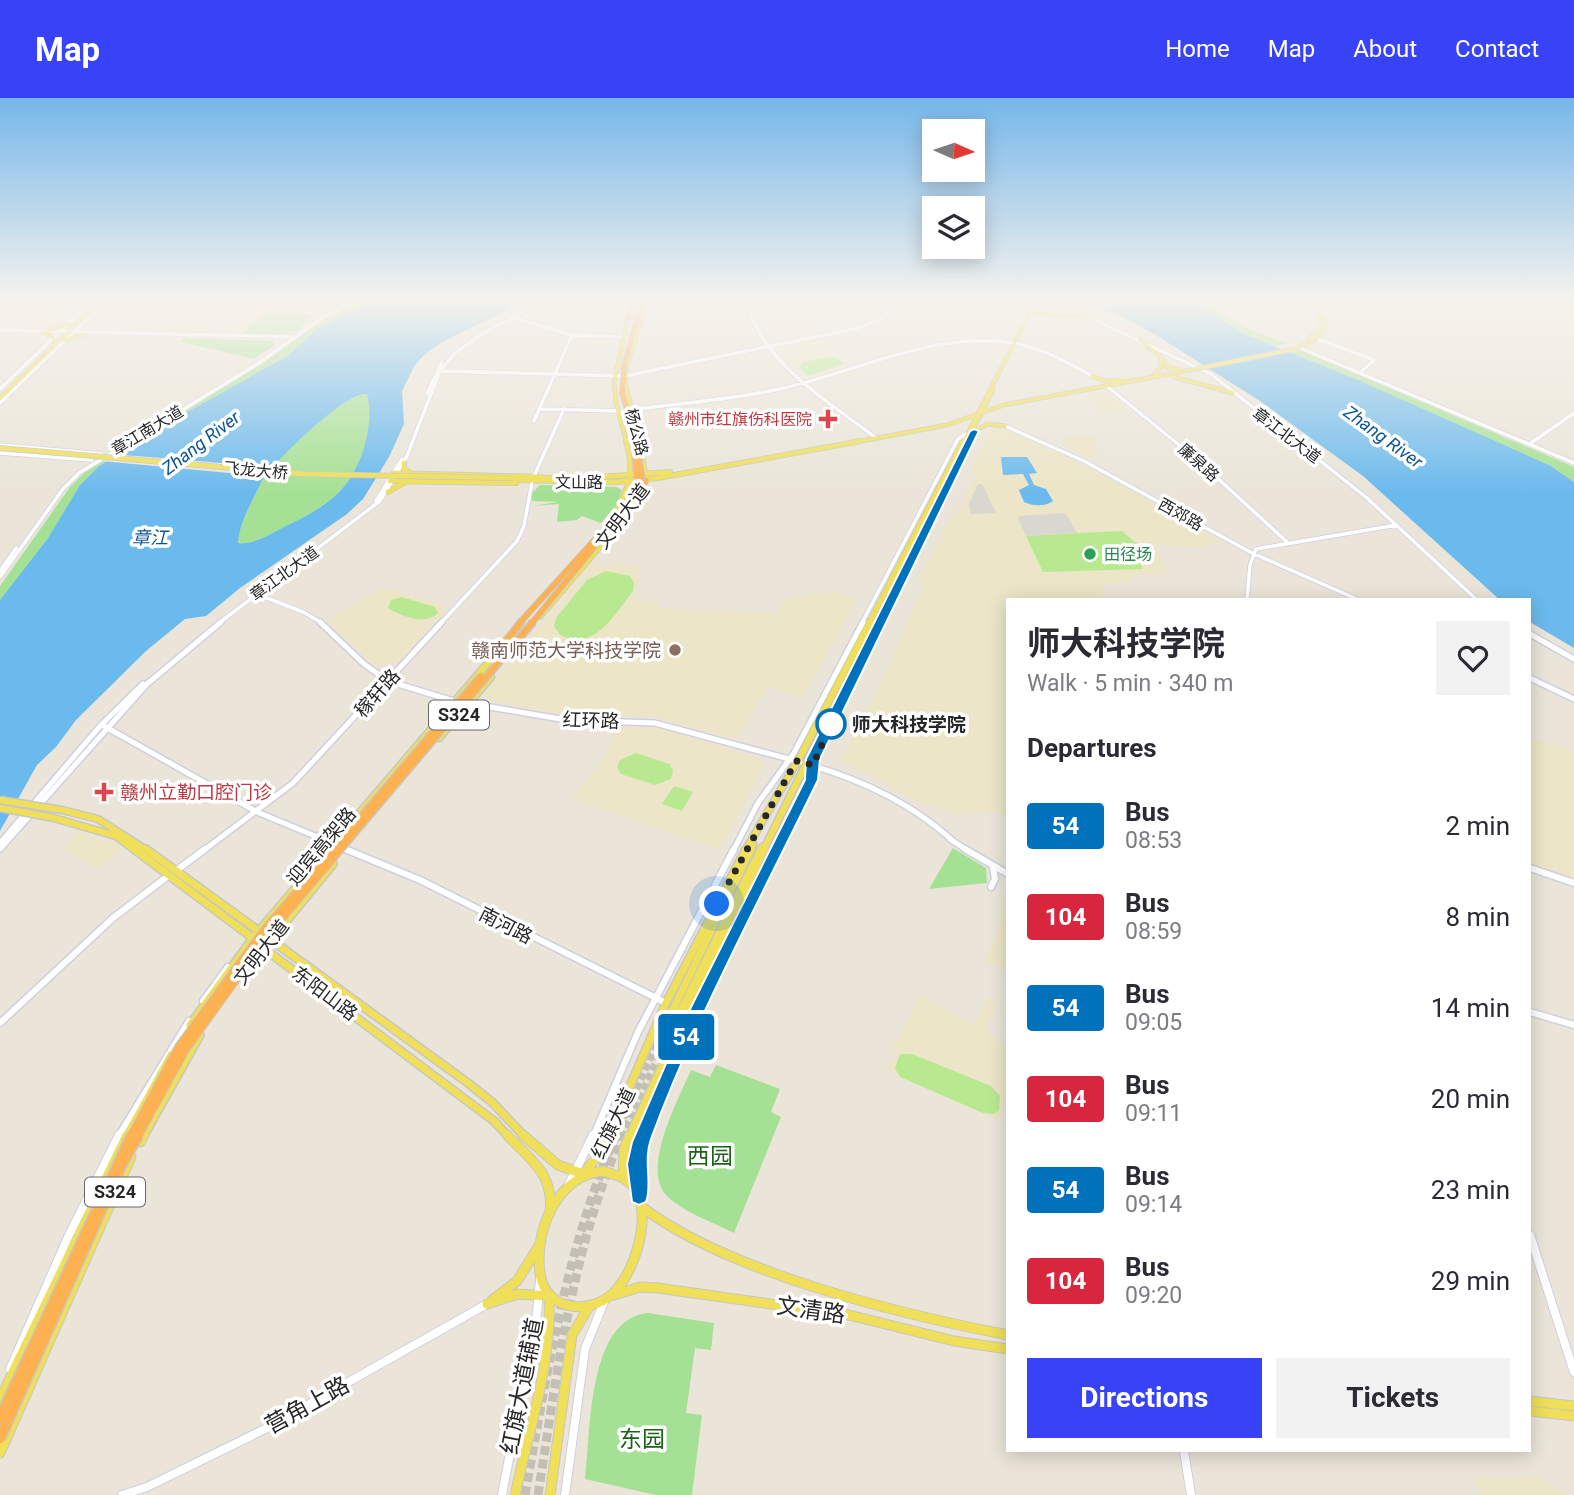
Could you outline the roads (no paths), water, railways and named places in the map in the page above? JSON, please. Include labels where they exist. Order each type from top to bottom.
[{"type":"highway","name":"迎宾高架路","points":[[0,1418],[115,1166],[187,1036],[281,910],[621,512],[635,486],[638,472],[618,383],[624,363]]},
{"type":"highway","name":"迎宾高架路","points":[[0,1438],[121,1165],[186,1048],[270,932],[468,701],[634,498],[642,464],[622,383],[626,363]]},
{"type":"highway","points":[[497,653],[524,618],[621,512]]},
{"type":"highway","points":[[360,831],[468,701]]},
{"type":"main road","points":[[0,396],[34,363]]},
{"type":"main road","points":[[0,396],[34,363]]},
{"type":"main road","points":[[0,396],[34,363]]},
{"type":"main road","name":"章江南大道","points":[[0,577],[74,477],[252,363]]},
{"type":"main road","name":"章江南大道","points":[[0,571],[59,489],[92,460],[253,363]]},
{"type":"main road","name":"章江北大道","points":[[253,592],[365,515],[388,492],[439,370],[445,363]]},
{"type":"main road","points":[[534,421],[560,363]]},
{"type":"main road","name":"杨公路","points":[[618,363],[615,375],[619,411],[633,478]]},
{"type":"main road","name":"杨公路","points":[[628,363],[625,375],[645,480]]},
{"type":"main road","points":[[439,370],[625,375],[683,363]]},
{"type":"main road","points":[[785,363],[804,382],[872,437]]},
{"type":"main road","points":[[631,410],[722,399],[804,382],[871,363]]},
{"type":"main road","points":[[999,372],[1004,363]]},
{"type":"main road","points":[[1072,363],[1105,381],[1122,381]]},
{"type":"main road","points":[[1154,375],[1161,367],[1160,363]]},
{"type":"main road","points":[[1164,363],[1168,368],[1179,370]]},
{"type":"main road","name":"章江北大道","points":[[1189,363],[1221,379],[1252,407],[1342,472],[1477,598]]},
{"type":"main road","name":"章江北大道","points":[[1192,363],[1222,382],[1338,473],[1398,525]]},
{"type":"main road","points":[[976,413],[1002,403],[1217,363]]},
{"type":"main road","points":[[1338,363],[1574,463]]},
{"type":"main road","points":[[1362,372],[1371,363]]},
{"type":"main road","points":[[984,410],[1165,377],[1194,368]]},
{"type":"main road","name":"章江北大道","points":[[396,473],[404,463],[439,370]]},
{"type":"main road","name":"红旗大道","points":[[623,1175],[622,1156],[628,1139],[771,834],[809,766],[932,509],[978,424],[999,372]]},
{"type":"main road","name":"红旗大道","points":[[579,1172],[602,1151],[666,1003],[743,854],[796,762],[962,430],[976,413],[999,372]]},
{"type":"main road","points":[[1186,372],[1183,375],[1190,380],[1219,386],[1222,382]]},
{"type":"main road","points":[[1087,387],[1096,383],[1092,376]]},
{"type":"main road","points":[[1165,377],[1180,378],[1233,393]]},
{"type":"main road","points":[[989,397],[1002,403]]},
{"type":"main road","points":[[995,408],[998,421],[1004,426]]},
{"type":"main road","points":[[541,409],[619,411]]},
{"type":"main road","name":"稼轩路","points":[[177,870],[257,812],[318,759],[517,541],[529,516],[527,496],[533,479],[564,410]]},
{"type":"main road","name":"文明大道","points":[[468,701],[628,514],[645,480],[872,437],[976,413]]},
{"type":"main road","name":"文明大道","points":[[872,437],[947,425],[976,413]]},
{"type":"main road","points":[[1531,443],[1574,413]]},
{"type":"main road","points":[[974,431],[988,424],[1004,426]]},
{"type":"main road","points":[[487,1304],[517,1281],[541,1241],[550,1213],[579,1172],[655,998],[758,803],[788,760],[958,439],[962,430],[947,425]]},
{"type":"main road","points":[[0,449],[102,454]]},
{"type":"main road","name":"飞龙大桥","points":[[0,449],[294,475],[513,479]]},
{"type":"main road","points":[[404,463],[405,470],[413,474]]},
{"type":"main road","points":[[396,473],[533,479]]},
{"type":"main road","points":[[392,481],[546,478]]},
{"type":"main road","name":"文明大道","points":[[0,1399],[129,1130],[173,1050],[253,938],[605,528],[626,498],[633,478]]},
{"type":"main road","name":"文山路","points":[[513,479],[633,478]]},
{"type":"main road","name":"文山路","points":[[513,479],[645,480]]},
{"type":"main road","name":"章江北大道","points":[[0,843],[103,726],[185,650],[253,592],[364,511],[392,481]]},
{"type":"main road","points":[[388,492],[410,481]]},
{"type":"main road","points":[[1247,598],[1252,553],[1256,549],[1398,525]]},
{"type":"main road","name":"红环路","points":[[253,592],[303,612],[322,623],[364,664],[388,681],[453,702],[468,701],[566,720],[650,722],[809,766],[854,782],[952,840],[993,868],[1006,873]]},
{"type":"main road","points":[[1531,637],[1574,661]]},
{"type":"main road","points":[[1531,678],[1574,699]]},
{"type":"main road","points":[[103,726],[257,812],[332,843]]},
{"type":"main road","name":"章江北大道","points":[[0,849],[103,726]]},
{"type":"main road","points":[[487,1304],[518,1294],[544,1295],[565,1306],[589,1307],[614,1295],[627,1277],[635,1254],[642,1207],[636,1171],[641,1142],[693,1021],[811,780],[809,766]]},
{"type":"main road","name":"东阳山路","points":[[0,800],[98,819],[177,870],[260,930],[267,944],[495,1121],[547,1178],[552,1195],[550,1213]]},
{"type":"main road","name":"东阳山路","points":[[0,808],[54,818],[116,836],[253,938],[267,944],[492,1102],[538,1151],[579,1172]]},
{"type":"main road","points":[[759,829],[665,1036],[755,858],[771,834]]},
{"type":"main road","name":"文明大道","points":[[0,1453],[127,1166],[190,1050],[267,944],[360,831]]},
{"type":"main road","name":"南河路","points":[[345,849],[420,880],[666,1003]]},
{"type":"main road","points":[[991,887],[995,879],[993,868]]},
{"type":"main road","points":[[1531,868],[1574,883]]},
{"type":"main road","points":[[0,1023],[113,918],[169,876]]},
{"type":"main road","points":[[0,1392],[105,1163],[169,1050],[218,980],[253,938]]},
{"type":"main road","points":[[1531,1012],[1574,1025]]},
{"type":"main road","points":[[579,1172],[603,1171],[623,1175],[639,1195]]},
{"type":"main road","name":"文清路","points":[[642,1207],[661,1225],[753,1264],[955,1325],[1006,1335]]},
{"type":"main road","points":[[1531,1238],[1574,1372]]},
{"type":"main road","points":[[515,1495],[532,1429],[549,1329],[540,1277],[541,1241]]},
{"type":"main road","name":"文清路","points":[[614,1295],[640,1287],[658,1287],[849,1315],[954,1341],[1006,1349]]},
{"type":"main road","points":[[565,1495],[585,1349],[604,1302]]},
{"type":"main road","name":"营角上路","points":[[122,1495],[147,1487],[265,1429],[487,1304]]},
{"type":"main road","points":[[550,1495],[572,1335],[589,1307]]},
{"type":"main road","points":[[1531,1401],[1574,1406]]},
{"type":"main road","points":[[1531,1411],[1574,1416]]},
{"type":"main road","points":[[1184,1452],[1191,1495]]},
{"type":"street","name":"廉泉路","points":[[1108,387],[1200,461],[1287,542]]},
{"type":"street","name":"西郊路","points":[[1004,426],[1084,461],[1252,553],[1354,598]]},
{"type":"street","points":[[0,449],[92,460]]},
{"type":"street","name":"红旗大道辅道","points":[[502,1495],[544,1295]]},
{"type":"water","name":"章江","points":[[274,363],[417,363],[402,391],[404,424],[389,457],[363,499],[347,514],[240,588],[206,616],[185,619],[146,651],[76,720],[56,747],[37,765],[0,831],[0,600],[48,538],[80,485],[98,467],[146,435]],"holes":[[[367,394],[369,418],[361,458],[348,481],[335,496],[321,507],[260,539],[238,543],[250,504],[261,483],[310,430],[343,404]]]},
{"type":"water","name":"Zhang River","points":[[1200,363],[1316,363],[1551,466],[1574,482],[1574,648],[1531,623],[1531,598],[1498,598],[1363,476],[1260,401]]},
{"type":"water","points":[[1001,457],[1027,457],[1037,473],[1029,474],[1034,485],[1046,489],[1053,501],[1050,503],[1039,505],[1024,502],[1019,490],[1029,485],[1023,474],[1003,475]]},
{"type":"tunnel","points":[[615,1137],[661,1034]]},
{"type":"tunnel","points":[[621,1137],[668,1037]]},
{"type":"tunnel","points":[[525,1495],[550,1357],[571,1267],[584,1222],[616,1135]]},
{"type":"tunnel","points":[[538,1495],[578,1267],[590,1222],[622,1135]]},
{"type":"place","name":"赣州市红旗伤科医院","points":[[828,419]]},
{"type":"place","name":"田径场","points":[[1090,554]]},
{"type":"place","name":"赣南师范大学科技学院","points":[[675,650]]},
{"type":"place","name":"师大科技学院","points":[[831,724]]},
{"type":"place","name":"赣州立勤口腔门诊","points":[[104,792]]},
{"type":"park label","name":"西园","points":[[710,1156]]},
{"type":"park label","name":"东园","points":[[642,1439]]}]
